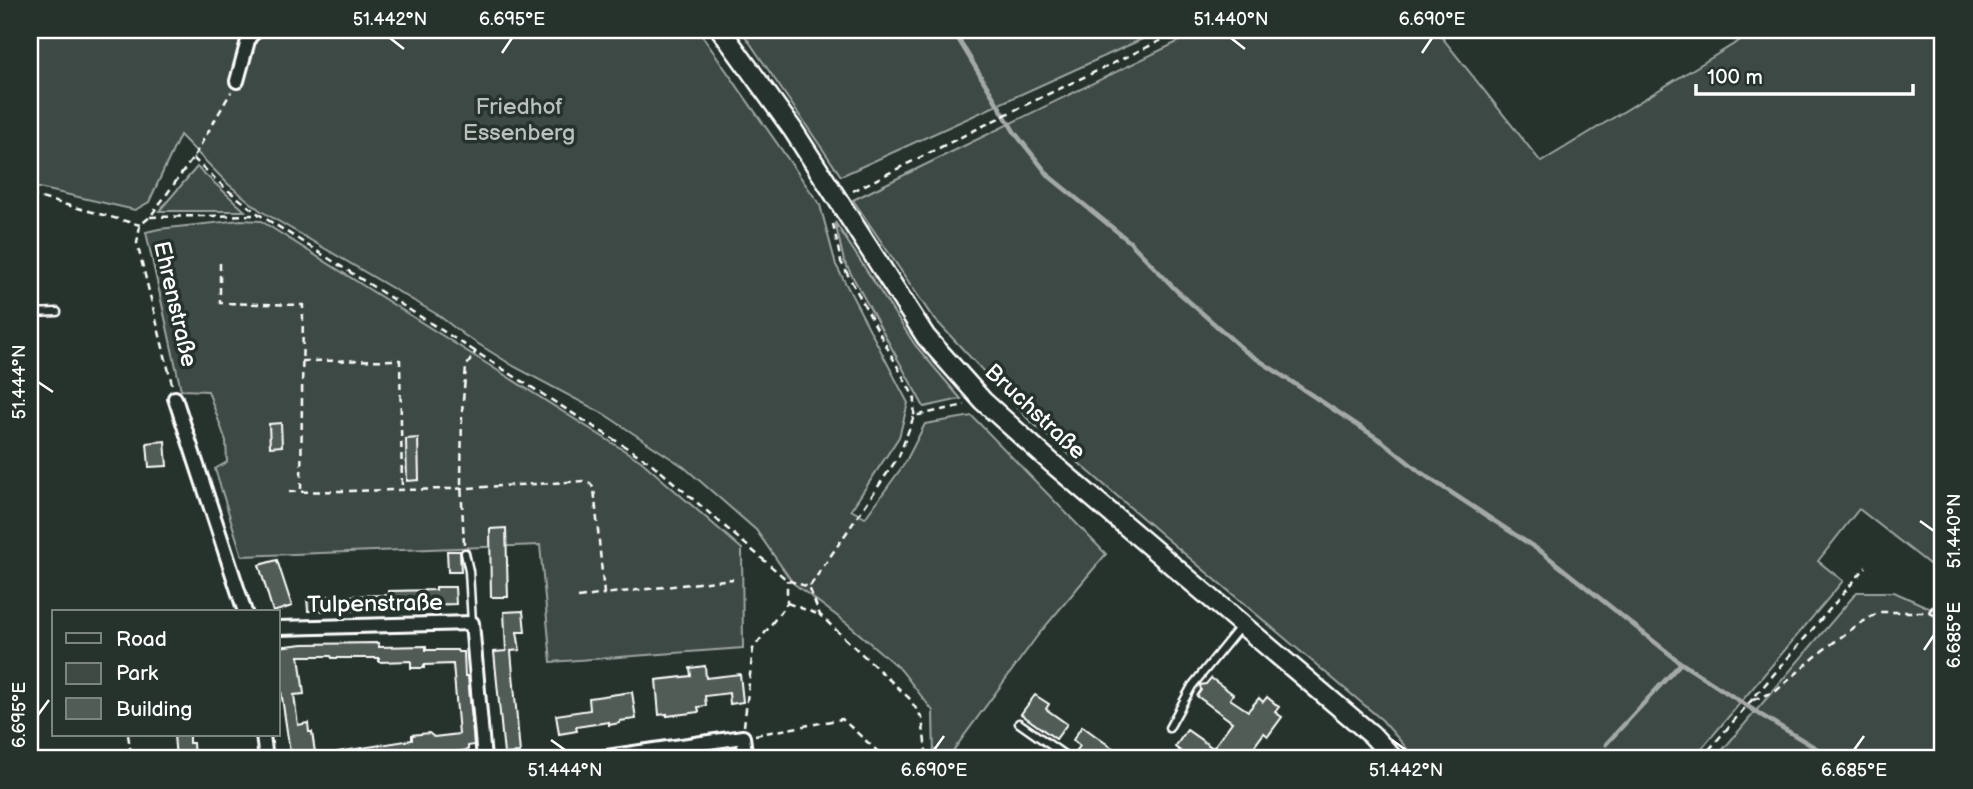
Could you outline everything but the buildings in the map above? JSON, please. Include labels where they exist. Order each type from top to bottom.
[{"type":"street","points":[[237,81],[249,37],[257,30]]},
{"type":"street","name":"Bruchstraße","points":[[721,30],[793,130],[926,337],[983,401],[1053,464],[1373,735],[1394,759]]},
{"type":"street","name":"Ehrenstraße","points":[[176,397],[244,610]]},
{"type":"street","points":[[472,623],[484,759]]},
{"type":"street","name":"Tulpenstraße","points":[[280,628],[472,623]]},
{"type":"street","points":[[263,736],[266,759]]},
{"type":"street","points":[[593,759],[743,737],[746,759]]},
{"type":"lane","points":[[30,313],[57,312]]},
{"type":"lane","points":[[465,553],[469,571],[472,623]]},
{"type":"lane","points":[[1169,728],[1192,686],[1243,624]]},
{"type":"lane","points":[[1019,723],[1070,759]]},
{"type":"path","points":[[837,199],[1183,30]]},
{"type":"path","name":"Ehrenstraße","points":[[176,397],[137,243],[140,225],[150,217],[193,158],[237,81]]},
{"type":"path","points":[[193,158],[225,188],[260,215],[651,463],[787,580],[809,587]]},
{"type":"path","points":[[30,195],[140,225]]},
{"type":"path","points":[[150,217],[260,215]]},
{"type":"path","points":[[809,587],[899,456],[914,416],[915,399],[841,262],[833,223]]},
{"type":"path","points":[[220,263],[220,303],[303,305],[301,491]]},
{"type":"path","points":[[465,553],[461,438],[466,367],[476,351]]},
{"type":"path","points":[[302,361],[400,360],[402,489]]},
{"type":"path","points":[[914,416],[972,403]]},
{"type":"path","points":[[289,492],[461,488],[585,481],[594,488],[604,594]]},
{"type":"path","points":[[1701,759],[1866,567]]},
{"type":"path","points":[[578,598],[733,579]]},
{"type":"path","points":[[787,580],[786,603],[753,649],[743,737],[842,719],[886,759]]},
{"type":"path","points":[[809,587],[820,615]]},
{"type":"path","points":[[1929,612],[1943,591]]},
{"type":"path","points":[[786,603],[820,615],[909,698],[922,718],[927,759]]},
{"type":"path","points":[[1750,701],[1776,691],[1822,651],[1879,612],[1929,612],[1943,621]]},
{"type":"path","points":[[128,736],[132,759]]},
{"type":"green space","name":"Friedhof Essenberg","points":[[30,30],[698,30],[820,205],[836,265],[908,403],[899,437],[851,510],[865,518],[905,463],[925,424],[972,416],[1106,554],[1038,635],[947,759],[934,759],[933,711],[901,670],[849,625],[793,583],[756,530],[684,467],[604,414],[515,367],[438,315],[261,211],[228,184],[180,135],[149,202],[135,210],[30,186]]},
{"type":"green space","points":[[741,30],[1162,30],[841,176]]},
{"type":"green space","points":[[1202,30],[1436,30],[1541,162],[1757,30],[1943,30],[1943,575],[1859,509],[1818,561],[1843,581],[1693,759],[1416,759],[1382,720],[1028,419],[931,315],[853,200]]},
{"type":"green space","points":[[197,167],[245,211],[159,211]]},
{"type":"green space","points":[[241,220],[261,221],[641,461],[742,549],[743,648],[551,662],[540,545],[242,556],[215,469],[227,462],[226,441],[208,391],[181,390],[146,232]]},
{"type":"green space","points":[[835,222],[915,345],[961,399],[924,407],[844,261]]},
{"type":"green space","points":[[1857,592],[1894,592],[1943,614],[1943,759],[1715,759]]},
{"type":"waterway","points":[[953,30],[1015,133],[1050,177],[1130,242],[1176,290],[1245,351],[1383,442],[1420,472],[1543,553],[1681,663],[1834,759]]},
{"type":"waterway","points":[[1606,744],[1681,663]]}]
